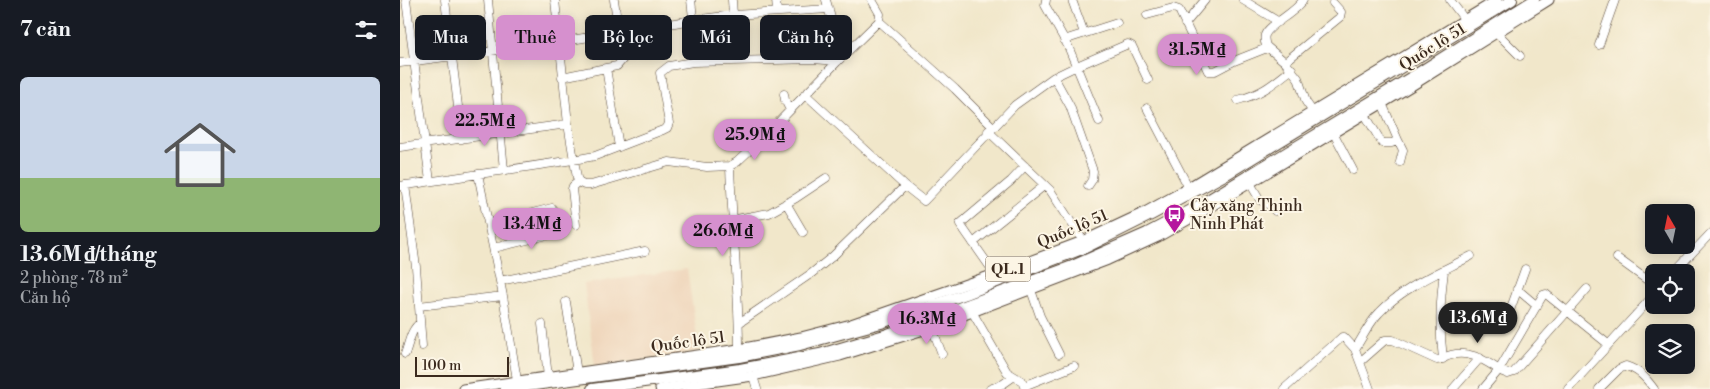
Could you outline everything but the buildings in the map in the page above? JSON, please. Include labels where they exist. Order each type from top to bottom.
[{"type":"highway","name":"Quốc lộ 51","points":[[592,389],[674,385],[740,373],[799,359],[856,344],[968,299],[1085,244],[1143,220],[1190,190],[1230,172],[1312,117],[1436,42],[1512,0]]},
{"type":"highway","name":"Quốc lộ 51","points":[[504,389],[518,384],[739,353],[843,335],[1053,277],[1158,228],[1193,209],[1434,67],[1534,0]]},
{"type":"highway","points":[[739,353],[740,373]]},
{"type":"main road","name":"Quốc lộ 51","points":[[1436,42],[1496,0]]},
{"type":"main road","name":"Quốc lộ 51","points":[[1470,44],[1496,33],[1550,0]]},
{"type":"main road","name":"Quốc lộ 51","points":[[968,299],[1031,290],[1053,277],[1108,260],[1158,237],[1250,183],[1331,129],[1382,103],[1434,67]]},
{"type":"main road","name":"Quốc lộ 51","points":[[740,373],[753,376],[840,356],[930,328],[968,299],[995,274],[1085,244]]},
{"type":"main road","name":"Quốc lộ 51","points":[[463,389],[518,384],[548,377],[739,353]]},
{"type":"main road","name":"Quốc lộ 51","points":[[660,389],[674,385]]},
{"type":"street","points":[[406,0],[430,181]]},
{"type":"street","points":[[445,0],[447,15]]},
{"type":"street","points":[[488,0],[504,170]]},
{"type":"street","points":[[554,0],[555,15]]},
{"type":"street","points":[[614,0],[616,15]]},
{"type":"street","points":[[691,0],[692,15]]},
{"type":"street","points":[[732,0],[733,15],[829,9]]},
{"type":"street","points":[[776,0],[777,12]]},
{"type":"street","points":[[826,0],[830,15]]},
{"type":"street","points":[[852,47],[878,22],[880,14],[872,0]]},
{"type":"street","points":[[1046,0],[1045,6],[1077,66],[1099,121]]},
{"type":"street","points":[[1072,0],[1084,33]]},
{"type":"street","points":[[1185,24],[1205,0]]},
{"type":"street","points":[[1243,0],[1280,22]]},
{"type":"street","points":[[1303,0],[1301,5],[1280,22],[1269,28],[1265,35],[1265,42],[1267,48],[1292,69],[1298,78],[1312,117]]},
{"type":"street","points":[[1450,0],[1465,20]]},
{"type":"street","points":[[1599,45],[1615,0]]},
{"type":"street","points":[[1284,62],[1340,16],[1341,12],[1333,3]]},
{"type":"street","points":[[1147,16],[1175,8],[1179,10],[1208,71],[1215,71],[1267,48]]},
{"type":"street","points":[[878,22],[961,95],[990,129],[1045,185],[1058,200],[1085,244]]},
{"type":"street","points":[[1064,40],[1117,23]]},
{"type":"street","points":[[1496,33],[1520,56]]},
{"type":"street","points":[[806,94],[905,186],[922,200],[925,200],[990,129],[1015,105],[1054,77],[1131,44],[1148,80]]},
{"type":"street","points":[[486,52],[496,51]]},
{"type":"street","points":[[400,63],[422,60]]},
{"type":"street","points":[[452,60],[462,139]]},
{"type":"street","points":[[560,60],[573,160],[579,181],[584,186],[669,162],[707,167],[730,166],[737,162],[839,60]]},
{"type":"street","points":[[562,77],[617,66],[622,60]]},
{"type":"street","points":[[422,346],[419,306],[403,185],[595,156],[668,128],[668,116],[660,73],[669,66],[698,62],[775,60]]},
{"type":"street","points":[[606,68],[619,147]]},
{"type":"street","points":[[1238,100],[1255,96],[1292,69]]},
{"type":"street","points":[[1054,77],[1070,106],[1093,170],[1092,180],[1088,186]]},
{"type":"street","points":[[784,94],[790,110]]},
{"type":"street","points":[[1382,103],[1403,150],[1400,162]]},
{"type":"street","points":[[1147,108],[1190,190]]},
{"type":"street","points":[[1364,113],[1382,142],[1392,143],[1398,140]]},
{"type":"street","points":[[400,147],[568,124]]},
{"type":"street","points":[[1331,129],[1353,170]]},
{"type":"street","points":[[730,166],[731,220],[739,323],[739,353]]},
{"type":"street","points":[[995,274],[960,224],[1025,166]]},
{"type":"street","points":[[478,174],[494,248],[518,384]]},
{"type":"street","points":[[731,220],[763,215],[826,178]]},
{"type":"street","points":[[576,225],[572,186],[579,181]]},
{"type":"street","points":[[1250,183],[1260,200],[1271,206],[1275,211]]},
{"type":"street","points":[[973,243],[1045,185]]},
{"type":"street","points":[[739,323],[812,273],[833,256],[905,186]]},
{"type":"street","points":[[786,203],[802,232]]},
{"type":"street","points":[[489,224],[552,208]]},
{"type":"street","points":[[494,248],[564,231]]},
{"type":"street","points":[[1682,264],[1710,234]]},
{"type":"street","points":[[500,281],[645,251]]},
{"type":"street","points":[[1355,349],[1378,314],[1396,298],[1470,256]]},
{"type":"street","points":[[1617,258],[1645,278]]},
{"type":"street","points":[[1509,314],[1525,269]]},
{"type":"street","points":[[1443,359],[1439,327],[1444,271]]},
{"type":"street","points":[[1517,289],[1537,306]]},
{"type":"street","points":[[1360,362],[1385,340],[1393,340],[1437,360],[1461,353],[1474,355],[1508,374],[1514,372],[1587,289]]},
{"type":"street","points":[[1031,290],[1040,316],[1060,354]]},
{"type":"street","points":[[1483,389],[1499,370],[1543,294],[1546,294],[1608,344]]},
{"type":"street","points":[[419,306],[503,296]]},
{"type":"street","points":[[968,299],[1007,372],[1022,381],[1025,388],[1074,366]]},
{"type":"street","points":[[566,302],[577,373]]},
{"type":"street","points":[[1568,389],[1645,304]]},
{"type":"street","points":[[405,354],[412,334],[420,323]]},
{"type":"street","points":[[542,324],[548,377]]},
{"type":"street","points":[[930,328],[942,354]]},
{"type":"street","points":[[1284,389],[1342,337],[1346,338],[1355,349],[1370,389]]},
{"type":"street","points":[[1453,389],[1480,358]]},
{"type":"street","points":[[1599,389],[1618,369],[1626,366],[1640,372],[1654,389]]},
{"type":"street","points":[[753,376],[757,389]]},
{"type":"street","points":[[990,389],[1003,384],[1013,377]]},
{"type":"shaded area","points":[[687,269],[699,351],[595,366],[584,284]]},
{"type":"place","name":"Cây xăng Thịnh Ninh Phát","points":[[1174,233]]}]
